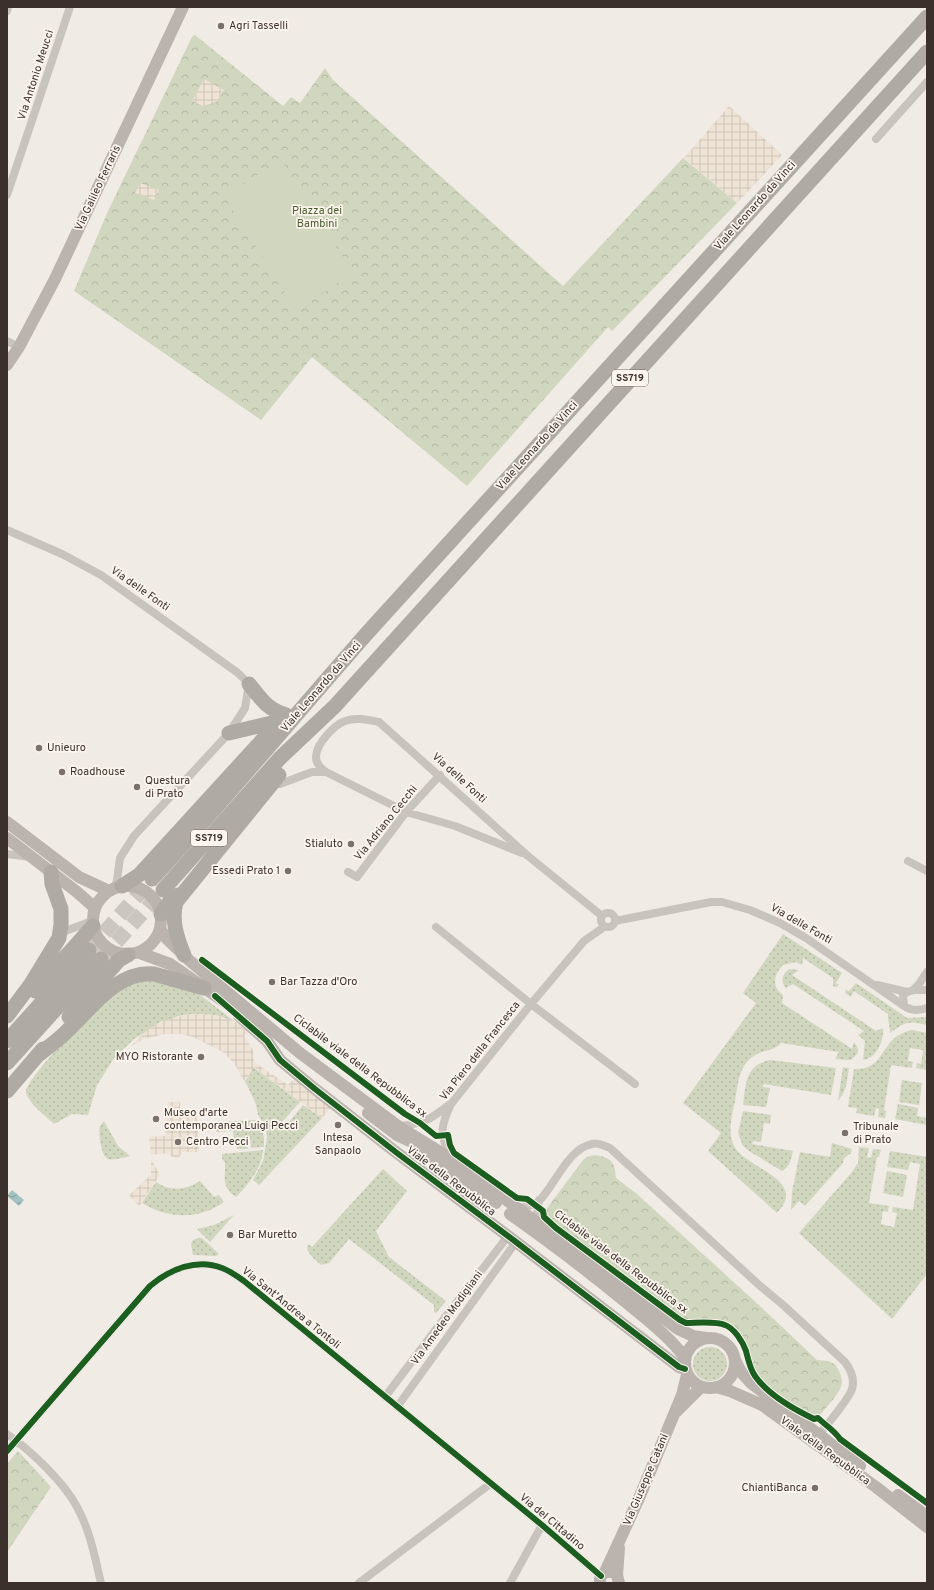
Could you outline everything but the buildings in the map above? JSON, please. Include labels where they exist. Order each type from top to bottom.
[{"type":"highway","points":[[891,56],[921,7]]},
{"type":"highway","name":"Viale Leonardo da Vinci","points":[[152,879],[244,777],[302,706],[927,16]]},
{"type":"highway","name":"Viale Leonardo da Vinci","points":[[163,890],[280,758],[335,706],[927,52]]},
{"type":"highway","points":[[249,684],[266,706],[283,718]]},
{"type":"highway","points":[[115,888],[139,875],[283,718],[302,706]]},
{"type":"highway","points":[[184,955],[176,932],[174,917],[176,902],[335,706]]},
{"type":"highway","points":[[230,733],[283,718]]},
{"type":"highway","points":[[7,1016],[31,984],[57,944],[60,933],[60,909],[52,884],[51,872]]},
{"type":"highway","points":[[161,914],[170,902],[186,889]]},
{"type":"highway","points":[[7,1023],[93,924]]},
{"type":"highway","points":[[7,1091],[52,1036],[119,960],[134,954]]},
{"type":"highway","points":[[7,1041],[95,955],[7,1063]]},
{"type":"highway","points":[[37,1056],[66,1033],[109,991],[131,977],[154,974],[210,992]]},
{"type":"main road","name":"Via Galileo Ferraris","points":[[7,365],[19,348],[55,279],[183,7]]},
{"type":"main road","points":[[7,822],[79,877],[115,888],[138,888],[149,894],[156,902],[161,914],[160,929],[158,936],[151,946],[134,954],[114,953],[103,946],[97,937],[93,924],[95,908],[101,898],[115,888]]},
{"type":"main road","points":[[7,838],[81,895],[95,908]]},
{"type":"main road","name":"Viale della Repubblica","points":[[160,929],[167,939],[184,955],[300,1053],[398,1126],[450,1158],[678,1329],[693,1336],[713,1338],[725,1343],[733,1354],[741,1372],[751,1383],[911,1504]]},
{"type":"main road","name":"Viale della Repubblica","points":[[134,954],[164,960],[170,964],[252,1021],[385,1127],[410,1141],[534,1231],[617,1295],[664,1335],[686,1368],[691,1380],[701,1387],[716,1387],[730,1390],[762,1405],[876,1487],[927,1527]]},
{"type":"main road","name":"Viale della Repubblica","points":[[210,992],[267,1041],[280,1060],[396,1153],[512,1239],[679,1367],[686,1368]]},
{"type":"main road","points":[[686,1368],[688,1350],[693,1344],[706,1338]]},
{"type":"main road","points":[[716,1387],[728,1380],[734,1367],[735,1360]]},
{"type":"main road","name":"Via Giuseppe Catani","points":[[602,1577],[619,1545],[674,1414],[686,1368]]},
{"type":"main road","points":[[674,1414],[701,1387]]},
{"type":"main road","points":[[911,1504],[927,1512]]},
{"type":"main road","points":[[911,1504],[927,1516]]},
{"type":"main road","points":[[618,1579],[619,1545]]},
{"type":"main road","points":[[602,1577],[612,1572],[618,1579]]},
{"type":"street","points":[[7,11],[8,7]]},
{"type":"street","name":"Via Antonio Meucci","points":[[7,196],[70,7]]},
{"type":"street","points":[[876,139],[927,82]]},
{"type":"street","points":[[7,341],[19,348]]},
{"type":"street","name":"Via delle Fonti","points":[[7,530],[62,554],[101,575],[238,673],[249,684]]},
{"type":"street","points":[[115,888],[120,858],[134,836],[230,733],[245,708],[249,684]]},
{"type":"street","name":"Via delle Fonti","points":[[326,772],[318,764],[316,756],[319,746],[327,734],[344,721],[363,719],[379,722],[440,775],[528,856],[602,916],[605,913],[610,913],[614,916],[615,921]]},
{"type":"street","points":[[272,782],[280,784],[312,772],[326,772],[406,812],[455,826],[528,856]]},
{"type":"street","name":"Via Adriano Cecchi","points":[[348,872],[357,877],[406,812],[440,775]]},
{"type":"street","points":[[7,854],[32,858]]},
{"type":"street","points":[[908,861],[927,870]]},
{"type":"street","name":"Via delle Fonti","points":[[604,927],[612,926],[615,921],[710,902],[732,904],[780,923],[806,938],[904,1006],[912,1010],[927,1009]]},
{"type":"street","points":[[602,916],[600,922],[604,927]]},
{"type":"street","points":[[60,933],[93,924]]},
{"type":"street","name":"Via Piero della Francesca","points":[[436,927],[531,1004],[635,1084]]},
{"type":"street","name":"Via Piero della Francesca","points":[[450,1158],[442,1136],[444,1121],[451,1104],[531,1004],[584,941],[604,927]]},
{"type":"street","points":[[904,1006],[902,999],[903,995],[919,984],[927,972]]},
{"type":"street","name":"Via delle Fonti","points":[[874,984],[910,991],[927,990]]},
{"type":"street","points":[[398,1126],[428,1121],[451,1104]]},
{"type":"street","points":[[517,1208],[528,1206],[539,1200],[575,1153],[592,1143],[601,1144],[610,1148],[759,1285],[817,1336],[845,1362],[851,1370],[853,1378],[852,1389],[819,1435]]},
{"type":"street","points":[[539,1200],[537,1213],[540,1224]]},
{"type":"street","name":"Via Amedeo Modigliani","points":[[385,1397],[512,1239]]},
{"type":"street","name":"Via Amedeo Modigliani","points":[[396,1407],[415,1382],[512,1239]]},
{"type":"street","name":"Via Sant'Andrea a Tontoli","points":[[7,1451],[150,1286],[159,1278],[171,1271],[197,1264],[221,1268],[244,1281],[490,1484]]},
{"type":"street","points":[[403,1374],[415,1382]]},
{"type":"street","points":[[7,1434],[16,1440],[50,1472],[78,1507],[89,1534],[101,1583]]},
{"type":"street","points":[[359,1583],[490,1484]]},
{"type":"street","name":"Via del Cittadino","points":[[490,1484],[542,1525],[602,1577]]},
{"type":"street","points":[[510,1583],[542,1525]]},
{"type":"green space","name":"Piazza dei Bambini","points":[[195,35],[283,106],[291,97],[300,103],[325,68],[333,80],[563,286],[683,158],[737,203],[612,331],[608,327],[467,486],[312,357],[261,420],[74,291],[108,211],[192,37]]},
{"type":"green space","name":"Piazza dei Bambini","points":[[281,160],[353,273],[296,310],[224,196]]},
{"type":"green space","points":[[783,934],[842,973],[836,983],[839,985],[837,987],[833,986],[833,978],[803,958],[802,965],[796,962],[783,965],[775,980],[775,984],[779,992],[783,995],[782,1003],[852,1049],[854,1042],[857,1046],[858,1053],[851,1060],[835,1059],[839,1052],[781,1043],[773,1049],[754,1056],[744,1066],[738,1083],[730,1129],[732,1140],[734,1146],[741,1154],[781,1183],[785,1191],[785,1201],[777,1213],[708,1151],[721,1133],[683,1103],[756,1003],[743,993]]},
{"type":"green space","points":[[789,969],[799,970],[792,975],[876,1031],[883,1028],[881,1043],[876,1053],[868,1059],[863,1060],[865,1041],[858,1035],[864,1031],[793,984],[786,988],[782,980]]},
{"type":"green space","points":[[141,977],[190,987],[234,1021],[216,1015],[190,1014],[178,1016],[135,1038],[114,1058],[97,1085],[88,1115],[72,1114],[54,1124],[27,1096],[26,1092],[29,1084],[38,1071],[66,1039],[98,1007],[121,986]]},
{"type":"green space","points":[[856,983],[907,1018],[927,1017],[927,1025],[911,1022],[899,1026],[890,1033],[888,1014],[854,991],[851,997],[845,993],[846,990],[849,991]]},
{"type":"green space","points":[[912,1030],[927,1033],[927,1070],[916,1068],[917,1063],[921,1064],[923,1050],[910,1048],[908,1061],[913,1062],[912,1068],[891,1065],[884,1110],[886,1111],[885,1118],[878,1117],[879,1109],[876,1108],[874,1116],[856,1113],[857,1108],[848,1107],[854,1069],[870,1066],[879,1058],[891,1041],[904,1032]]},
{"type":"green space","points":[[770,1060],[836,1068],[831,1095],[764,1084],[763,1087],[770,1088],[766,1107],[743,1105],[746,1083],[751,1071],[756,1066]]},
{"type":"green space","points":[[253,1067],[300,1102],[282,1122],[286,1126],[303,1105],[322,1118],[259,1185],[253,1180],[263,1161],[267,1138],[265,1125],[258,1115],[256,1104],[245,1081]]},
{"type":"green space","points":[[843,1067],[849,1068],[845,1089],[838,1101]]},
{"type":"green space","points":[[902,1080],[922,1083],[919,1105],[899,1102]]},
{"type":"green space","points":[[898,1104],[918,1108],[917,1116],[927,1118],[927,1125],[895,1119]]},
{"type":"green space","points":[[743,1111],[771,1115],[770,1124],[764,1123],[761,1142],[753,1141],[752,1144],[793,1151],[790,1162],[785,1169],[782,1171],[743,1146],[738,1133]]},
{"type":"green space","points":[[104,1121],[118,1146],[130,1156],[114,1160],[106,1157],[102,1149],[99,1134],[100,1126]]},
{"type":"green space","points":[[260,1121],[264,1138],[264,1147],[251,1148],[250,1137],[234,1138],[233,1131],[216,1132],[215,1122]]},
{"type":"green space","points":[[247,1140],[248,1149],[237,1149],[236,1141]]},
{"type":"green space","points":[[832,1143],[852,1149],[851,1153],[844,1158],[843,1163],[805,1206],[799,1201],[791,1210],[792,1192],[800,1152],[830,1157]]},
{"type":"green space","points":[[859,1147],[869,1148],[867,1157],[871,1158],[873,1149],[881,1150],[879,1157],[877,1157],[869,1203],[889,1206],[888,1212],[883,1211],[881,1224],[894,1227],[897,1213],[892,1212],[893,1207],[913,1210],[920,1164],[910,1162],[908,1170],[887,1167],[890,1151],[927,1157],[927,1274],[892,1319],[799,1233],[852,1172],[858,1163]]},
{"type":"green space","points":[[263,1150],[257,1170],[250,1182],[236,1197],[231,1193],[226,1185],[225,1162],[222,1159],[222,1154]]},
{"type":"green space","points":[[595,1155],[605,1157],[611,1161],[615,1168],[616,1178],[637,1194],[817,1360],[828,1361],[835,1364],[840,1372],[842,1382],[841,1386],[839,1391],[818,1418],[802,1414],[782,1402],[757,1380],[753,1374],[738,1336],[727,1326],[708,1322],[680,1320],[556,1228],[544,1217],[545,1211],[583,1160],[587,1157]]},
{"type":"green space","points":[[383,1169],[407,1191],[376,1231],[389,1257],[446,1301],[436,1313],[434,1312],[434,1305],[349,1239],[329,1263],[321,1265],[309,1253],[307,1247],[308,1244],[312,1247]]},
{"type":"green space","points":[[887,1171],[907,1175],[903,1197],[883,1193]]},
{"type":"green space","points":[[200,1181],[214,1197],[219,1195],[224,1202],[204,1212],[183,1215],[162,1212],[142,1203],[156,1182],[167,1187],[178,1189]]},
{"type":"green space","points":[[234,1215],[210,1242],[197,1229],[214,1225]]},
{"type":"green space","points":[[202,1238],[219,1254],[216,1256],[193,1255],[191,1244],[193,1240]]},
{"type":"green space","points":[[707,1347],[713,1347],[717,1348],[724,1354],[727,1364],[726,1371],[720,1378],[713,1381],[707,1381],[703,1380],[696,1374],[693,1367],[693,1361],[694,1357],[700,1350]]},
{"type":"green space","points":[[18,1451],[51,1487],[7,1552],[7,1464]]},
{"type":"shaded area","points":[[204,79],[224,90],[216,102],[203,106],[192,101]]},
{"type":"shaded area","points":[[729,106],[782,155],[737,203],[684,158]]},
{"type":"shaded area","points":[[140,183],[159,190],[154,200],[135,193]]},
{"type":"shaded area","points":[[190,1014],[216,1015],[234,1021],[248,1032],[244,1036],[253,1050],[254,1062],[288,1085],[294,1079],[331,1108],[322,1118],[254,1067],[244,1081],[234,1063],[226,1055],[227,1054],[193,1037],[180,1034],[165,1034],[144,1039],[131,1046],[145,1032],[161,1021]]},
{"type":"shaded area","points":[[168,1102],[180,1102],[181,1117],[197,1116],[199,1152],[182,1152],[179,1157],[176,1158],[171,1156],[169,1153],[151,1155],[149,1137],[166,1136],[165,1118],[169,1118]]},
{"type":"shaded area","points":[[151,1159],[160,1175],[139,1206],[129,1195],[151,1175]]},
{"type":"water","points":[[12,1190],[24,1200],[19,1206],[7,1196]]},
{"type":"tunnel","points":[[89,950],[152,879]]},
{"type":"tunnel","points":[[101,959],[163,890]]},
{"type":"cycle path","name":"Ciclabile viale della Repubblica sx","points":[[202,960],[405,1114],[420,1123],[436,1136],[448,1135],[450,1145],[454,1153],[517,1198],[527,1199],[543,1211],[544,1217],[556,1228],[680,1320],[686,1323],[721,1324],[732,1329],[743,1344],[749,1364],[760,1383],[782,1401],[798,1411],[814,1419],[818,1418],[840,1439],[927,1503]]},
{"type":"cycle path","points":[[215,996],[267,1041],[280,1060],[315,1089],[679,1367],[685,1369]]},
{"type":"cycle path","points":[[7,1451],[150,1286],[175,1270],[194,1265],[213,1265],[236,1275],[244,1281],[542,1525],[601,1576]]},
{"type":"place","name":"Agri Tasselli","points":[[221,26]]},
{"type":"place","name":"Unieuro","points":[[39,748]]},
{"type":"place","name":"Roadhouse","points":[[62,772]]},
{"type":"place","name":"Questura di Prato","points":[[137,787]]},
{"type":"place","name":"Stialuto","points":[[351,844]]},
{"type":"place","name":"Essedi Prato 1","points":[[288,871]]},
{"type":"place","name":"Bar Tazza d'Oro","points":[[272,982]]},
{"type":"place","name":"MYO Ristorante","points":[[201,1057]]},
{"type":"place","name":"Museo d'arte contemporanea Luigi Pecci","points":[[156,1119]]},
{"type":"place","name":"Intesa Sanpaolo","points":[[338,1125]]},
{"type":"place","name":"Tribunale di Prato","points":[[845,1133]]},
{"type":"place","name":"Centro Pecci","points":[[178,1142]]},
{"type":"place","name":"Bar Muretto","points":[[230,1235]]},
{"type":"place","name":"ChiantiBanca","points":[[815,1488]]}]
